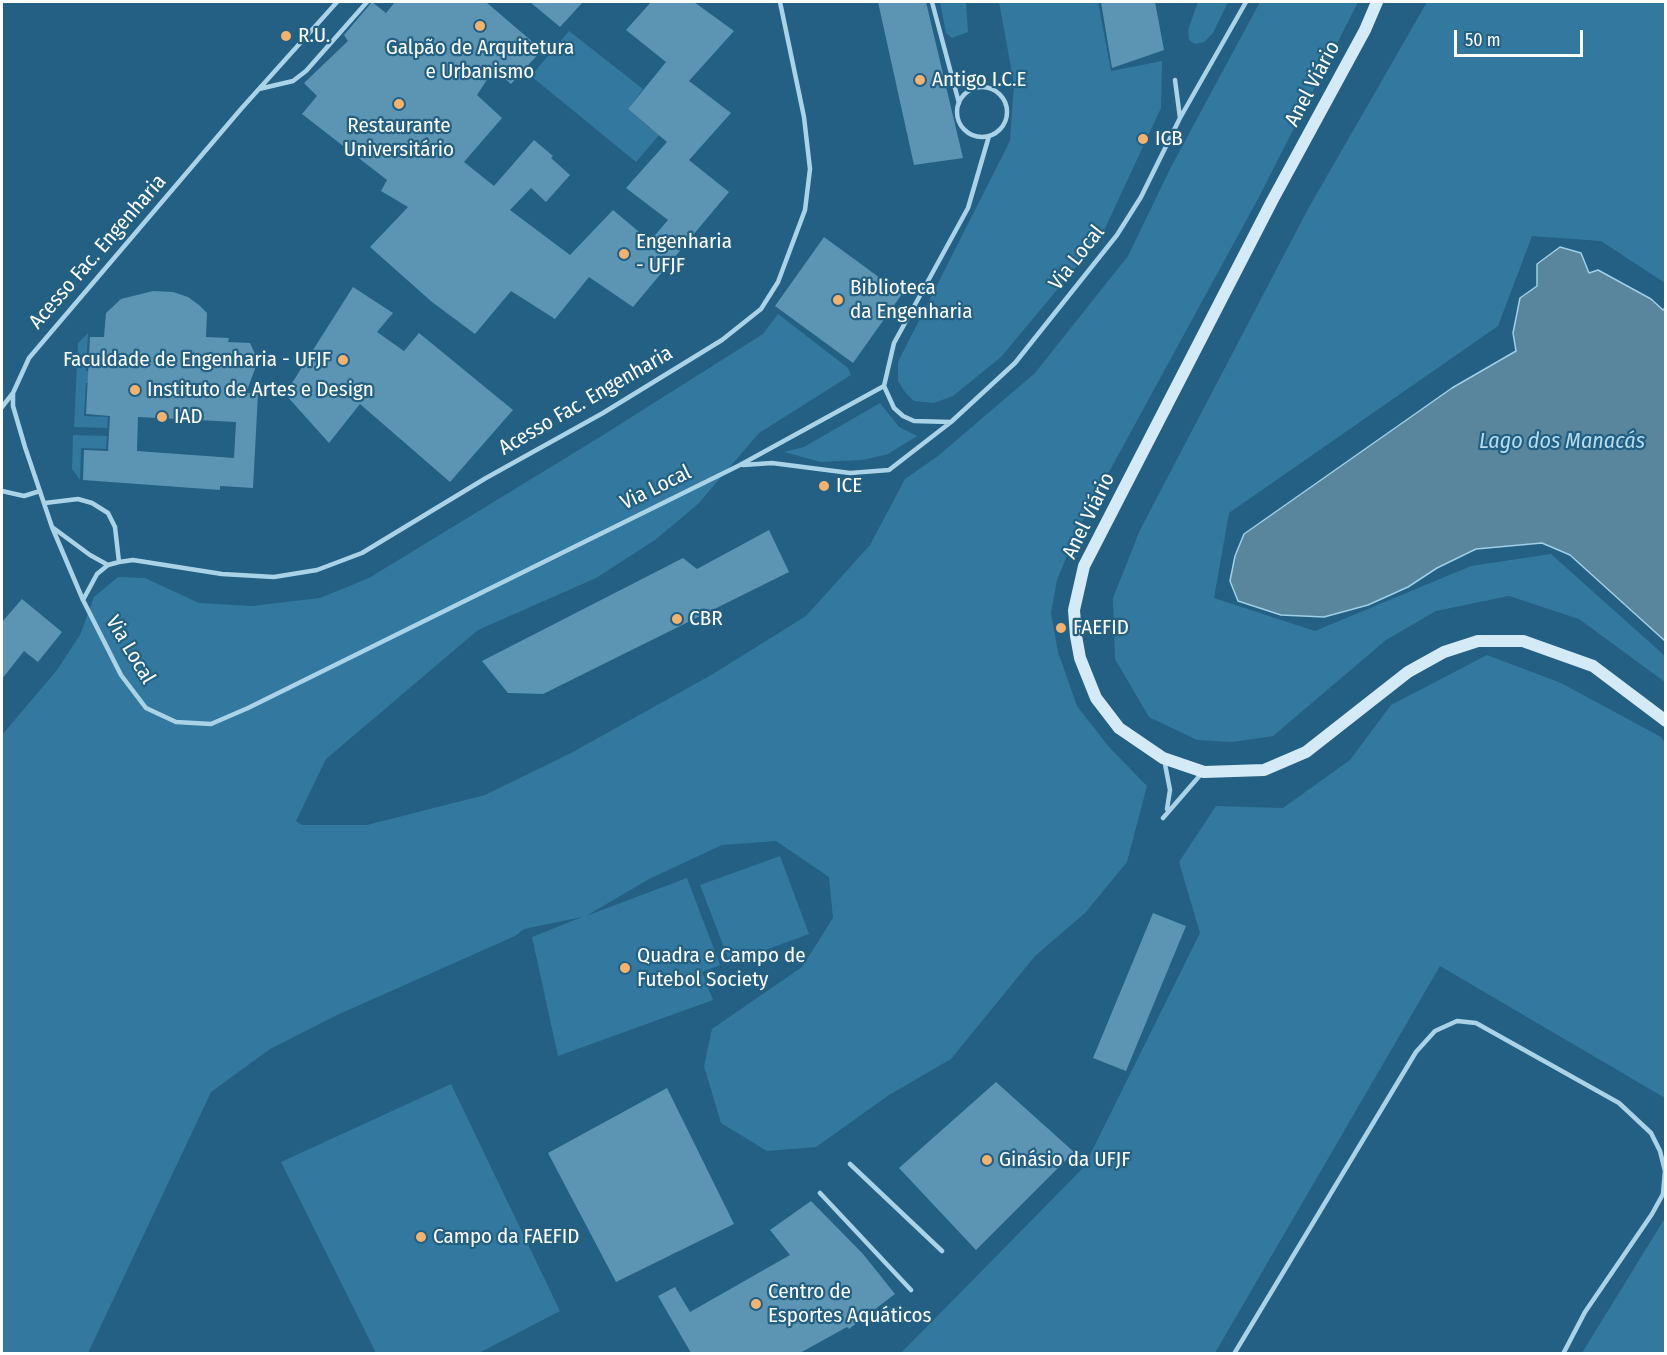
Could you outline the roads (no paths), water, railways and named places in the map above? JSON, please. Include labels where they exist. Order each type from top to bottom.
[{"type":"main road","name":"Anel Viário","points":[[1377,2],[1365,30],[1272,201],[1084,566],[1074,610],[1076,636],[1080,658],[1096,698],[1119,728],[1163,758],[1204,772],[1264,770],[1306,752],[1408,672],[1444,652],[1478,641],[1523,641],[1593,666],[1665,721]]},
{"type":"lane","name":"Acesso Fac. Engenharia","points":[[2,407],[13,393],[28,358],[259,89],[338,2]]},
{"type":"lane","points":[[259,89],[293,81],[306,71],[367,2]]},
{"type":"lane","name":"Acesso Fac. Engenharia","points":[[108,565],[133,560],[222,574],[274,577],[317,570],[353,556],[603,413],[722,340],[761,309],[778,282],[805,210],[810,169],[804,117],[780,2]]},
{"type":"lane","points":[[932,2],[958,104],[957,112],[961,127],[974,136],[989,136],[1002,127],[1005,120],[1006,105],[1002,98],[990,89],[982,88],[967,92],[958,104]]},
{"type":"lane","name":"Via Local","points":[[83,600],[121,675],[146,708],[177,722],[211,724],[258,703],[740,465],[772,463],[850,473],[889,470],[951,422],[1015,363],[1117,235],[1141,197],[1180,118],[1246,2]]},
{"type":"lane","points":[[1175,80],[1180,118]]},
{"type":"lane","points":[[951,422],[914,422],[894,408],[884,386],[894,343],[968,208],[989,136]]},
{"type":"lane","points":[[740,465],[884,386]]},
{"type":"lane","points":[[13,393],[18,427],[52,527],[83,600]]},
{"type":"lane","points":[[2,491],[24,496],[40,491]]},
{"type":"lane","points":[[45,503],[78,499],[92,503],[108,513],[115,527],[119,562]]},
{"type":"lane","points":[[52,527],[90,555],[108,565],[89,584],[83,600]]},
{"type":"lane","points":[[1163,758],[1170,790],[1163,818]]},
{"type":"lane","points":[[1167,809],[1204,772]]},
{"type":"lane","points":[[1234,1353],[1416,1052],[1435,1030],[1457,1021],[1476,1023],[1619,1103],[1651,1133],[1660,1151],[1665,1171],[1663,1194],[1652,1214],[1585,1312],[1563,1353]]},
{"type":"lane","points":[[850,1164],[942,1251]]},
{"type":"lane","points":[[820,1194],[911,1290]]},
{"type":"water","name":"Lago dos Manacás","points":[[1560,247],[1581,253],[1589,273],[1598,270],[1651,299],[1663,310],[1665,308],[1665,641],[1570,555],[1542,543],[1476,549],[1437,568],[1408,587],[1368,605],[1324,617],[1281,615],[1238,601],[1230,581],[1235,556],[1244,534],[1452,388],[1516,351],[1513,333],[1520,298],[1537,286],[1537,264]]},
{"type":"place","name":"Galpão de Arquitetura e Urbanismo","points":[[480,26]]},
{"type":"place","name":"R.U.","points":[[286,36]]},
{"type":"place","name":"Antigo I.C.E","points":[[920,80]]},
{"type":"place","name":"Restaurante Universitário","points":[[399,104]]},
{"type":"place","name":"ICB","points":[[1143,139]]},
{"type":"place","name":"Engenharia - UFJF","points":[[624,254]]},
{"type":"place","name":"Biblioteca da Engenharia","points":[[838,300]]},
{"type":"place","name":"Faculdade de Engenharia - UFJF","points":[[343,360]]},
{"type":"place","name":"Instituto de Artes e Design","points":[[135,390]]},
{"type":"place","name":"IAD","points":[[162,417]]},
{"type":"place","name":"ICE","points":[[824,486]]},
{"type":"place","name":"CBR","points":[[677,619]]},
{"type":"place","name":"FAEFID","points":[[1061,628]]},
{"type":"place","name":"Quadra e Campo de Futebol Society","points":[[625,968]]},
{"type":"place","name":"Ginásio da UFJF","points":[[987,1160]]},
{"type":"place","name":"Campo da FAEFID","points":[[421,1237]]},
{"type":"place","name":"Centro de Esportes Aquáticos","points":[[756,1304]]}]
